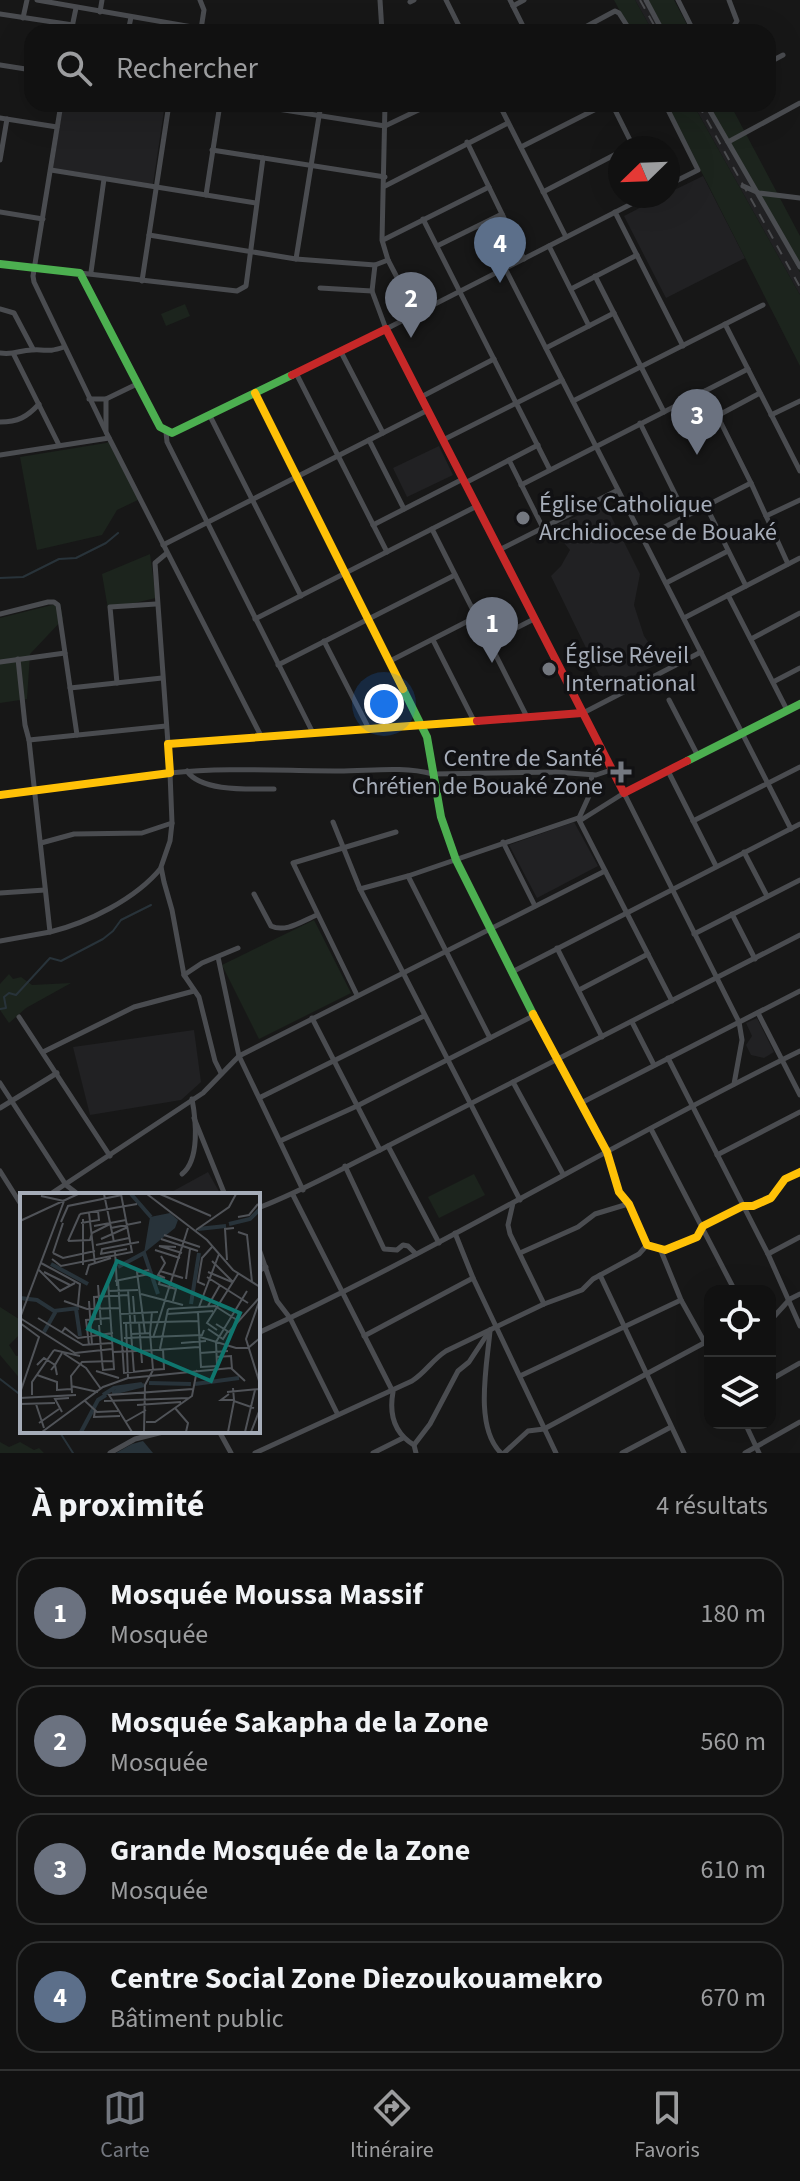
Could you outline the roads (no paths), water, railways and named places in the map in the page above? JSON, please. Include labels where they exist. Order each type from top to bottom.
[{"type":"street","points":[[23,18],[27,0]]},
{"type":"street","points":[[37,0],[160,24]]},
{"type":"street","points":[[100,12],[102,0]]},
{"type":"street","points":[[200,0],[204,10],[202,24]]},
{"type":"street","points":[[380,0],[382,24]]},
{"type":"street","points":[[446,0],[458,24]]},
{"type":"street","points":[[522,24],[511,3],[524,0]]},
{"type":"street","points":[[646,0],[659,24]]},
{"type":"street","points":[[678,0],[690,24]]},
{"type":"street","points":[[729,0],[737,21],[735,24]]},
{"type":"street","points":[[73,24],[76,8]]},
{"type":"street","points":[[591,24],[615,11],[626,24]]},
{"type":"street","points":[[0,14],[52,24]]},
{"type":"street","points":[[130,24],[131,17]]},
{"type":"street","points":[[776,59],[783,55]]},
{"type":"street","points":[[0,65],[24,69]]},
{"type":"street","points":[[728,142],[800,103]]},
{"type":"street","points":[[60,112],[34,282],[89,399],[261,736]]},
{"type":"street","points":[[142,281],[168,112]]},
{"type":"street","points":[[206,195],[219,112]]},
{"type":"street","points":[[294,112],[385,126],[414,112]]},
{"type":"street","points":[[296,259],[319,112]]},
{"type":"street","points":[[385,112],[382,240],[388,260],[416,314]]},
{"type":"street","points":[[503,112],[566,237]]},
{"type":"street","points":[[521,147],[593,112]]},
{"type":"street","points":[[613,112],[626,136]]},
{"type":"street","points":[[669,112],[698,170],[680,179]]},
{"type":"street","points":[[711,112],[800,267]]},
{"type":"street","points":[[0,160],[3,118],[57,127]]},
{"type":"street","points":[[385,186],[508,123]]},
{"type":"street","points":[[467,142],[524,259]]},
{"type":"street","points":[[212,150],[385,177]]},
{"type":"street","points":[[0,264],[237,291],[246,286],[263,158]]},
{"type":"street","points":[[543,192],[608,158]]},
{"type":"street","points":[[51,170],[256,203]]},
{"type":"street","points":[[91,272],[104,179]]},
{"type":"street","points":[[743,186],[759,193],[800,198]]},
{"type":"street","points":[[382,240],[489,187]]},
{"type":"street","points":[[80,273],[160,427],[172,433],[341,352],[623,208]]},
{"type":"street","points":[[0,212],[43,219]]},
{"type":"street","points":[[615,212],[683,346]]},
{"type":"street","points":[[437,246],[502,214]]},
{"type":"street","points":[[423,219],[550,470]]},
{"type":"street","points":[[149,235],[296,259],[375,265],[388,260]]},
{"type":"street","points":[[549,246],[589,326]]},
{"type":"street","points":[[571,289],[637,255]]},
{"type":"street","points":[[375,265],[372,291],[386,329],[739,1022],[742,1040],[734,1084]]},
{"type":"street","points":[[505,268],[791,829]]},
{"type":"street","points":[[595,276],[664,412]]},
{"type":"street","points":[[320,288],[372,291]]},
{"type":"street","points":[[573,401],[763,305]]},
{"type":"street","points":[[0,309],[14,313],[33,349]]},
{"type":"street","points":[[546,348],[614,313]]},
{"type":"street","points":[[725,324],[800,471]]},
{"type":"street","points":[[0,353],[14,355],[33,349],[47,352],[64,347]]},
{"type":"street","points":[[341,352],[383,433]]},
{"type":"street","points":[[14,355],[59,445]]},
{"type":"street","points":[[421,397],[494,359]]},
{"type":"street","points":[[521,485],[748,369]]},
{"type":"street","points":[[296,373],[387,552]]},
{"type":"street","points":[[443,440],[562,380]]},
{"type":"street","points":[[89,399],[106,399],[137,384]]},
{"type":"street","points":[[705,391],[788,564]]},
{"type":"street","points":[[255,393],[429,743],[441,817],[456,860],[533,1016],[607,1152],[619,1192],[629,1204],[647,1245],[661,1251],[675,1248],[697,1237],[703,1226],[743,1206],[753,1206],[771,1198],[785,1179],[800,1172]]},
{"type":"street","points":[[717,416],[760,393]]},
{"type":"street","points":[[106,399],[107,435]]},
{"type":"street","points":[[771,415],[800,401]]},
{"type":"street","points":[[0,422],[25,418],[39,404]]},
{"type":"street","points":[[163,545],[428,410]]},
{"type":"street","points":[[210,416],[301,596]]},
{"type":"street","points":[[640,423],[686,516]]},
{"type":"street","points":[[166,432],[167,442],[206,523],[313,733]]},
{"type":"street","points":[[0,455],[107,435]]},
{"type":"street","points":[[369,440],[404,509]]},
{"type":"street","points":[[373,525],[538,445]]},
{"type":"street","points":[[509,460],[543,528]]},
{"type":"street","points":[[643,538],[751,483]]},
{"type":"street","points":[[499,550],[618,490]]},
{"type":"street","points":[[766,516],[800,500]]},
{"type":"street","points":[[255,619],[477,506]]},
{"type":"street","points":[[706,506],[746,586]]},
{"type":"street","points":[[432,529],[527,717]]},
{"type":"street","points":[[666,583],[728,551]]},
{"type":"street","points":[[0,941],[50,932],[97,917],[151,881],[161,867],[170,841],[172,823],[155,563],[167,553]]},
{"type":"street","points":[[684,618],[800,558]]},
{"type":"street","points":[[278,665],[455,575]]},
{"type":"street","points":[[728,595],[787,710]]},
{"type":"street","points":[[0,614],[54,602],[58,605],[77,735]]},
{"type":"street","points":[[117,683],[110,607],[156,604]]},
{"type":"street","points":[[751,639],[800,613]]},
{"type":"street","points":[[390,661],[476,617]]},
{"type":"street","points":[[489,642],[534,619]]},
{"type":"street","points":[[433,640],[474,721]]},
{"type":"street","points":[[324,641],[369,729]]},
{"type":"street","points":[[168,744],[582,713],[701,652]]},
{"type":"street","points":[[0,662],[65,653]]},
{"type":"street","points":[[18,659],[50,932]]},
{"type":"street","points":[[773,682],[800,668]]},
{"type":"street","points":[[70,688],[162,678]]},
{"type":"street","points":[[669,700],[698,756]]},
{"type":"street","points":[[360,889],[580,819],[624,793],[800,704]]},
{"type":"street","points":[[29,740],[166,726]]},
{"type":"street","points":[[693,821],[800,767]]},
{"type":"street","points":[[0,795],[187,771],[416,769],[433,774],[555,772],[592,775],[611,770]]},
{"type":"street","points":[[187,771],[195,780],[225,788],[274,789]]},
{"type":"street","points":[[668,771],[716,866]]},
{"type":"street","points":[[592,775],[589,796],[580,819],[672,1001]]},
{"type":"street","points":[[333,822],[360,889],[520,1200]]},
{"type":"street","points":[[41,843],[74,834],[142,833],[172,823]]},
{"type":"street","points":[[511,972],[800,824]]},
{"type":"street","points":[[357,995],[293,863],[396,832]]},
{"type":"street","points":[[503,842],[535,906]]},
{"type":"street","points":[[744,852],[767,896]]},
{"type":"street","points":[[161,867],[184,975],[199,997],[215,1061],[221,1073]]},
{"type":"street","points":[[52,1193],[203,1093],[239,1056],[605,871]]},
{"type":"street","points":[[408,876],[490,1038]]},
{"type":"street","points":[[694,934],[800,880]]},
{"type":"street","points":[[0,893],[45,890]]},
{"type":"street","points":[[254,894],[275,929],[283,930],[317,915]]},
{"type":"street","points":[[732,914],[755,959]]},
{"type":"street","points":[[260,1207],[303,1190],[800,935]]},
{"type":"street","points":[[184,975],[202,963],[238,948]]},
{"type":"street","points":[[557,948],[602,1037]]},
{"type":"street","points":[[579,990],[648,954]]},
{"type":"street","points":[[218,957],[239,1056],[303,1190]]},
{"type":"street","points":[[43,1052],[134,1007],[194,991]]},
{"type":"street","points":[[581,1103],[800,991]]},
{"type":"street","points":[[758,1013],[800,1095]]},
{"type":"street","points":[[261,1097],[425,1016]]},
{"type":"street","points":[[280,1141],[357,1106],[533,1016]]},
{"type":"street","points":[[19,1017],[110,1156]]},
{"type":"street","points":[[312,1018],[380,1150]]},
{"type":"street","points":[[632,1022],[654,1065]]},
{"type":"street","points":[[260,1333],[439,1243],[563,1174],[800,1051]]},
{"type":"street","points":[[668,1058],[768,1254],[800,1326]]},
{"type":"street","points":[[0,1108],[57,1073]]},
{"type":"street","points":[[513,1082],[563,1174]]},
{"type":"street","points":[[0,1083],[66,1185],[76,1193]]},
{"type":"street","points":[[182,1174],[191,1166],[193,1156],[192,1099]]},
{"type":"street","points":[[717,1155],[800,1112]]},
{"type":"street","points":[[194,1118],[224,1193]]},
{"type":"street","points":[[651,1129],[732,1285]]},
{"type":"street","points":[[388,1146],[439,1243]]},
{"type":"street","points":[[345,1166],[384,1249],[394,1251],[403,1245],[416,1254]]},
{"type":"street","points":[[0,1171],[20,1203]]},
{"type":"street","points":[[293,1195],[392,1390],[391,1413],[403,1438],[414,1445],[416,1453]]},
{"type":"street","points":[[513,1203],[508,1225],[544,1304]]},
{"type":"street","points":[[520,1253],[578,1227],[595,1214],[629,1204]]},
{"type":"street","points":[[455,1233],[494,1328],[556,1453]]},
{"type":"street","points":[[768,1254],[800,1237]]},
{"type":"street","points":[[255,1453],[419,1376],[431,1360],[494,1328],[582,1290],[600,1275],[639,1254],[647,1245]]},
{"type":"street","points":[[260,1251],[277,1301],[290,1318],[337,1413]]},
{"type":"street","points":[[494,1328],[484,1383],[486,1423],[491,1440],[503,1453],[528,1431],[544,1429],[704,1343],[681,1300],[661,1251]]},
{"type":"street","points":[[260,1270],[266,1267]]},
{"type":"street","points":[[600,1275],[684,1453]]},
{"type":"street","points":[[364,1336],[473,1278]]},
{"type":"street","points":[[776,1314],[790,1299],[800,1294]]},
{"type":"street","points":[[520,1376],[681,1300]]},
{"type":"street","points":[[414,1445],[430,1424],[458,1371],[469,1362],[494,1328]]},
{"type":"street","points":[[776,1377],[800,1363]]},
{"type":"street","points":[[745,1453],[800,1422]]},
{"type":"street","points":[[622,1453],[671,1427]]},
{"type":"street","points":[[748,1429],[759,1453]]},
{"type":"street","points":[[110,1453],[135,1439],[159,1433]]},
{"type":"street","points":[[220,1433],[231,1453]]},
{"type":"street","points":[[373,1453],[403,1438]]},
{"type":"waterway","points":[[0,578],[23,577],[59,559],[76,558],[106,543],[118,533]]},
{"type":"waterway","points":[[0,1009],[6,1008],[4,997],[9,993],[16,995],[50,958],[61,961],[103,939],[121,920],[151,905]]},
{"type":"waterway","points":[[0,1379],[20,1394]]},
{"type":"waterway","points":[[60,1433],[73,1453]]},
{"type":"railway","points":[[640,0],[654,24]]},
{"type":"railway","points":[[702,112],[800,287]]},
{"type":"place","name":"Centre Social Zone Diezoukouamekro","points":[[500,283]]},
{"type":"place","name":"Mosquée Sakapha de la Zone","points":[[411,338]]},
{"type":"place","name":"Grande Mosquée de la Zone","points":[[697,455]]},
{"type":"place","name":"Église Catholique Archidiocese de Bouaké","points":[[523,518]]},
{"type":"place","name":"Mosquée Moussa Massif","points":[[492,663]]},
{"type":"place","name":"Église Réveil International","points":[[549,669]]},
{"type":"place","name":"Centre de Santé Chrétien de Bouaké Zone","points":[[621,772]]}]
